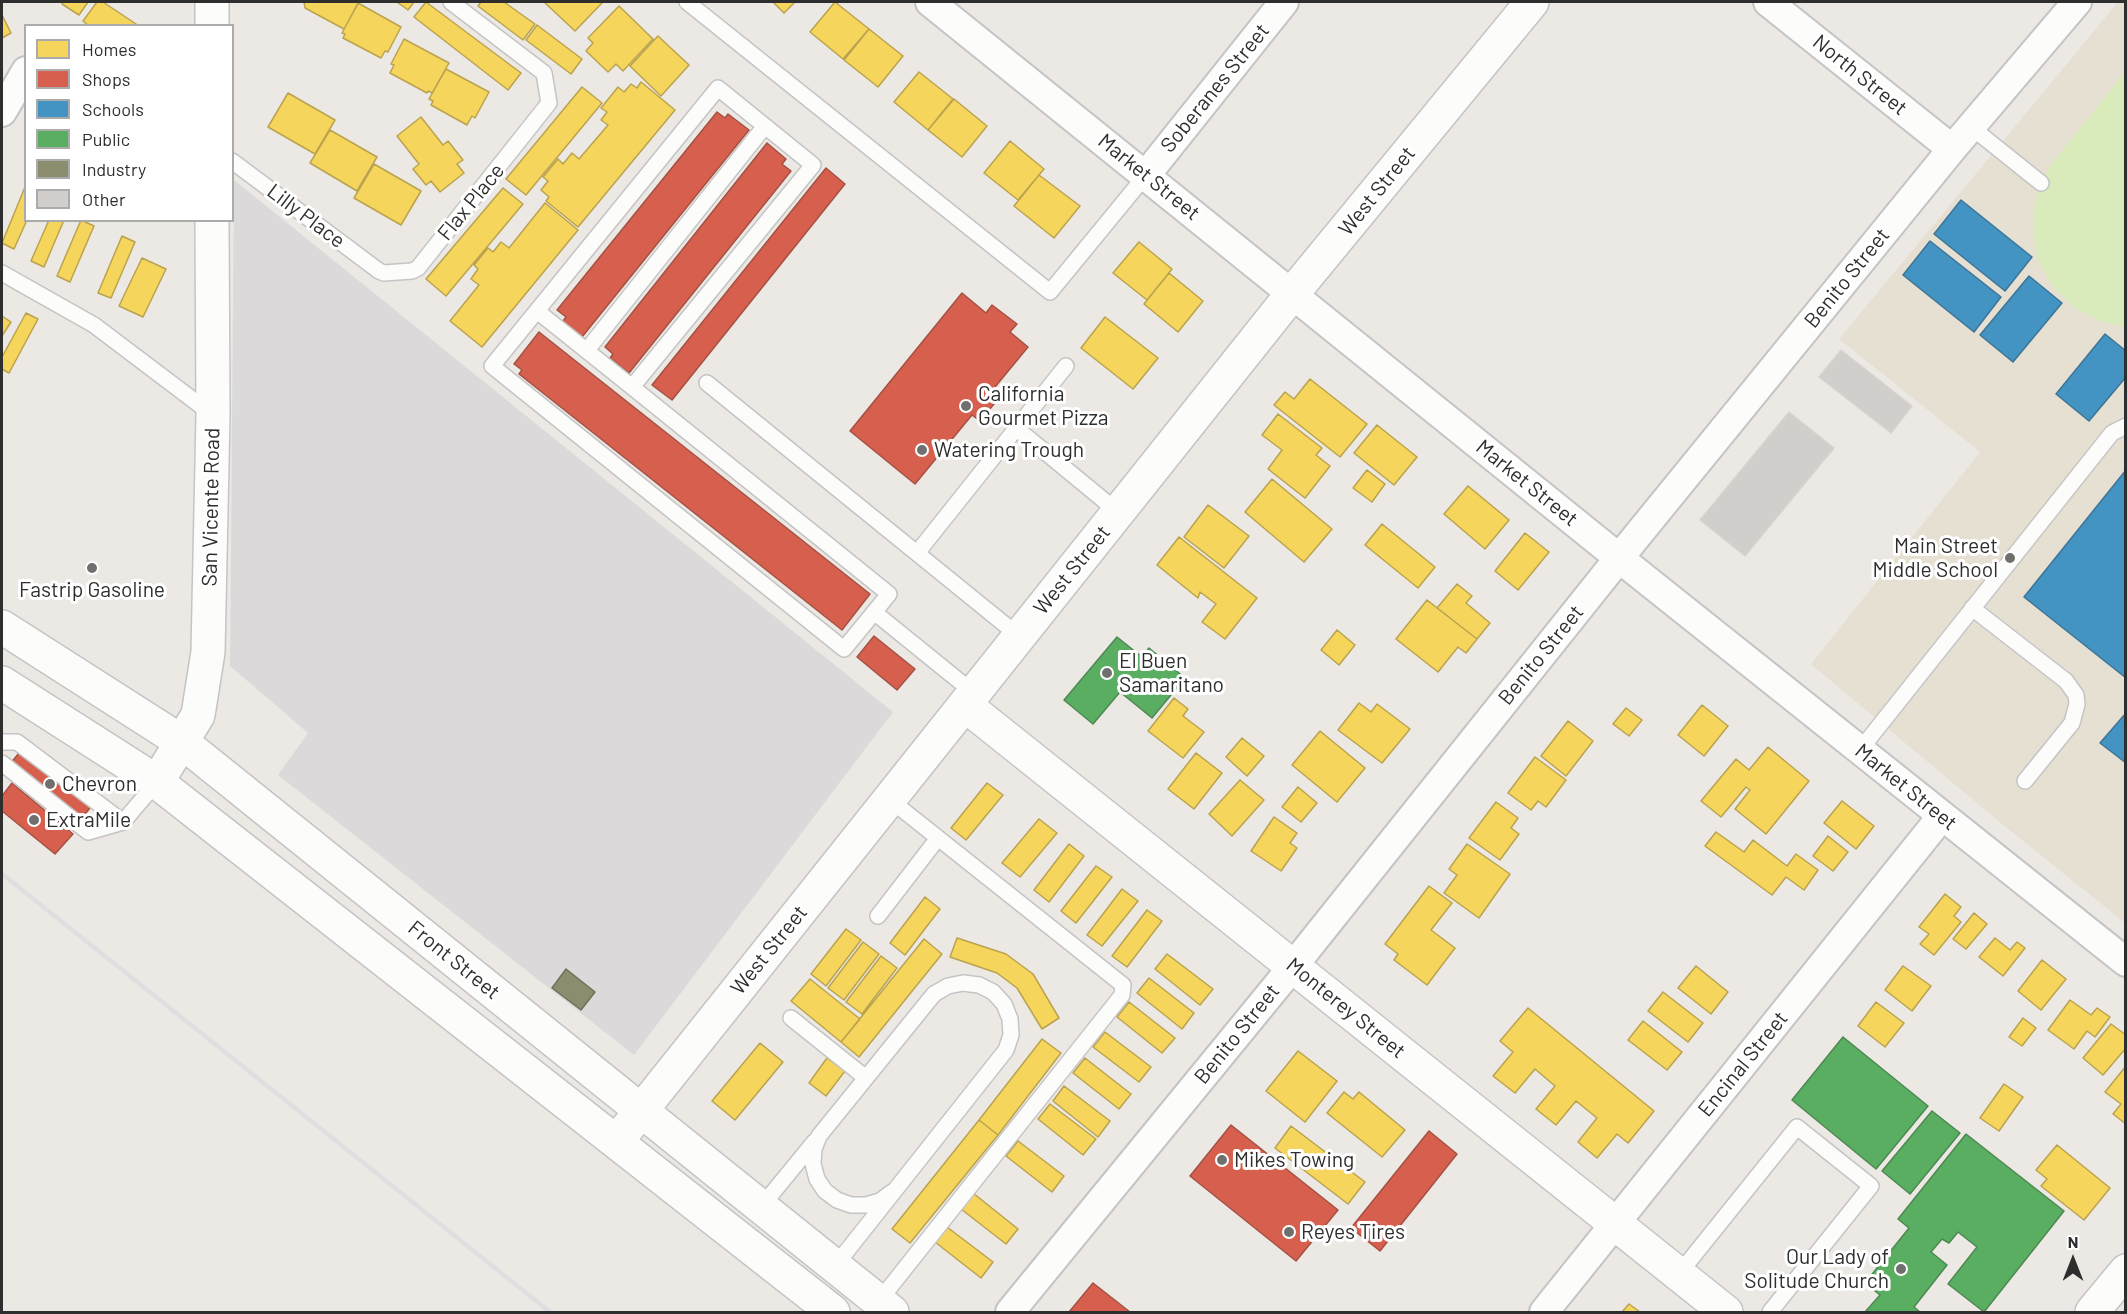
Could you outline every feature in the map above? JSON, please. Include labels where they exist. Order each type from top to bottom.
[{"type":"street","points":[[212,2],[212,24]]},
{"type":"street","name":"Market Street","points":[[930,2],[1619,558],[2126,962]]},
{"type":"street","name":"Soberanes Street","points":[[1146,175],[1284,2]]},
{"type":"street","name":"West Street","points":[[617,1141],[1292,294],[1532,2]]},
{"type":"street","name":"North Street","points":[[1768,2],[1952,149]]},
{"type":"street","name":"Benito Street","points":[[1010,1312],[1294,965],[1619,558],[2068,5]]},
{"type":"street","points":[[2,112],[24,74]]},
{"type":"street","name":"San Vicente Road","points":[[158,782],[198,715],[208,652],[213,415],[212,222]]},
{"type":"street","name":"Front Street","points":[[2,627],[182,742],[885,1307]]},
{"type":"street","name":"Front Street","points":[[2,683],[158,782],[833,1312]]},
{"type":"street","name":"Monterey Street","points":[[969,699],[1615,1225],[1726,1312]]},
{"type":"street","name":"Encinal Street","points":[[1544,1312],[1942,816]]},
{"type":"street","points":[[2100,1310],[2126,1271]]},
{"type":"lane","name":"Flax Place","points":[[378,271],[384,273],[412,271],[418,268],[549,103],[544,73],[451,2]]},
{"type":"lane","points":[[687,2],[1050,292],[1146,175]]},
{"type":"lane","points":[[537,311],[889,594],[844,649],[492,366],[718,88],[813,165],[632,387]]},
{"type":"lane","points":[[587,350],[765,126]]},
{"type":"lane","points":[[1971,127],[2041,183]]},
{"type":"lane","name":"Lilly Place","points":[[234,163],[378,271]]},
{"type":"lane","points":[[2,273],[94,325],[213,415]]},
{"type":"lane","points":[[917,553],[1066,366]]},
{"type":"lane","points":[[707,384],[1019,636]]},
{"type":"lane","points":[[1860,750],[2112,433],[2126,426]]},
{"type":"lane","points":[[1016,428],[1118,512]]},
{"type":"lane","points":[[1972,608],[2066,681],[2076,695],[2076,713],[2072,723],[2025,781]]},
{"type":"lane","points":[[874,612],[969,699]]},
{"type":"lane","points":[[2,742],[17,742],[123,822]]},
{"type":"lane","points":[[2,763],[88,832],[123,822],[158,782]]},
{"type":"lane","points":[[885,1307],[1122,995],[1123,985],[889,799]]},
{"type":"lane","points":[[878,916],[939,838]]},
{"type":"lane","points":[[761,1207],[934,994],[948,986],[963,983],[979,985],[993,992],[1004,1004],[1010,1019],[1011,1035],[1006,1050],[835,1266]]},
{"type":"lane","points":[[791,1018],[866,1078]]},
{"type":"lane","points":[[1678,1275],[1797,1128],[1871,1186],[1770,1312]]},
{"type":"lane","points":[[819,1136],[814,1149],[813,1164],[817,1179],[831,1196],[851,1205],[866,1205],[880,1201],[892,1192]]},
{"type":"shaded area","name":"Main Street Middle School","points":[[2118,2],[2125,2],[2125,923],[1991,815],[1811,664],[1980,452],[1839,339]]},
{"type":"shaded area","points":[[234,180],[893,712],[634,1055],[278,775],[308,733],[230,666]]},
{"type":"green space","points":[[2125,72],[2125,327],[2100,321],[2075,308],[2055,289],[2040,265],[2033,238],[2033,210],[2041,183],[2055,159]]},
{"type":"building: Homes","points":[[63,2],[88,2],[79,15],[62,4]]},
{"type":"building: Homes","points":[[97,2],[103,2],[136,24],[87,24],[83,21]]},
{"type":"building: Homes","points":[[304,2],[359,2],[344,29],[305,8]]},
{"type":"building: Homes","points":[[397,2],[414,2],[408,10]]},
{"type":"building: Homes","points":[[426,2],[521,73],[508,90],[414,17]]},
{"type":"building: Homes","points":[[481,2],[504,2],[535,24],[523,40],[478,6]]},
{"type":"building: Homes","points":[[544,2],[603,2],[575,31]]},
{"type":"building: Homes","points":[[773,2],[795,2],[784,13]]},
{"type":"building: Homes","points":[[835,2],[869,29],[843,59],[810,32]]},
{"type":"building: Homes","points":[[358,3],[401,27],[388,52],[385,51],[381,58],[343,38],[345,34],[342,33]]},
{"type":"building: Homes","points":[[619,6],[653,39],[623,71],[616,64],[608,72],[586,51],[593,43],[588,38]]},
{"type":"building: Homes","points":[[2,15],[11,33],[2,38]]},
{"type":"building: Homes","points":[[537,25],[582,59],[571,74],[526,40]]},
{"type":"building: Homes","points":[[869,29],[903,56],[878,87],[844,60]]},
{"type":"building: Homes","points":[[658,36],[689,65],[661,96],[630,66]]},
{"type":"building: Homes","points":[[404,39],[449,63],[432,93],[428,91],[427,93],[390,73],[394,65],[391,64]]},
{"type":"building: Homes","points":[[446,69],[489,92],[475,118],[472,116],[467,125],[431,105],[433,101],[429,99]]},
{"type":"building: Homes","points":[[919,72],[953,99],[928,130],[894,102]]},
{"type":"building: Homes","points":[[641,82],[675,110],[578,227],[546,201],[549,197],[541,190],[548,181],[543,177],[558,159],[563,164],[572,153],[579,159],[608,125],[601,120],[607,112],[601,108],[618,87],[624,92],[631,84],[637,88]]},
{"type":"building: Homes","points":[[582,87],[602,103],[526,195],[506,179]]},
{"type":"building: Homes","points":[[288,93],[335,120],[315,154],[268,127]]},
{"type":"building: Homes","points":[[954,99],[987,126],[962,157],[928,130]]},
{"type":"building: Homes","points":[[421,117],[443,145],[448,141],[463,160],[457,164],[464,173],[440,192],[431,181],[426,185],[413,169],[419,164],[397,136]]},
{"type":"building: Homes","points":[[330,130],[377,157],[357,191],[310,163]]},
{"type":"building: Homes","points":[[1010,141],[1044,169],[1018,200],[984,173]]},
{"type":"building: Homes","points":[[374,164],[421,191],[401,225],[354,198]]},
{"type":"building: Homes","points":[[1039,175],[1080,206],[1054,238],[1014,206]]},
{"type":"building: Homes","points":[[503,188],[523,204],[446,296],[426,279]]},
{"type":"building: Homes","points":[[24,189],[24,222],[26,222],[14,249],[2,243]]},
{"type":"building: Homes","points":[[545,203],[578,230],[482,347],[450,321],[479,285],[471,279],[478,269],[474,265],[488,248],[493,252],[501,242],[509,248]]},
{"type":"building: Homes","points":[[48,222],[63,222],[44,267],[31,261]]},
{"type":"building: Homes","points":[[80,222],[94,226],[70,282],[57,276]]},
{"type":"building: Homes","points":[[122,236],[135,242],[111,298],[98,293]]},
{"type":"building: Homes","points":[[1139,242],[1172,269],[1147,300],[1113,273]]},
{"type":"building: Homes","points":[[142,258],[166,269],[143,317],[119,306]]},
{"type":"building: Homes","points":[[1169,273],[1203,301],[1178,332],[1144,304]]},
{"type":"building: Homes","points":[[26,313],[38,319],[9,373],[2,369],[2,357]]},
{"type":"building: Homes","points":[[2,316],[11,322],[2,336]]},
{"type":"building: Homes","points":[[1105,317],[1158,358],[1133,389],[1081,348]]},
{"type":"building: Homes","points":[[1310,379],[1367,424],[1340,457],[1274,405],[1285,392],[1294,399]]},
{"type":"building: Homes","points":[[1278,414],[1322,448],[1316,455],[1330,466],[1305,498],[1268,469],[1282,450],[1262,435]]},
{"type":"building: Homes","points":[[1377,425],[1417,457],[1394,485],[1354,453]]},
{"type":"building: Homes","points":[[1367,470],[1385,484],[1372,502],[1353,488]]},
{"type":"building: Homes","points":[[1272,479],[1332,529],[1304,562],[1245,512]]},
{"type":"building: Homes","points":[[1468,486],[1509,520],[1485,549],[1444,514]]},
{"type":"building: Homes","points":[[1208,505],[1249,536],[1224,568],[1184,537]]},
{"type":"building: Homes","points":[[1382,524],[1435,567],[1418,588],[1365,545]]},
{"type":"building: Homes","points":[[1525,533],[1549,552],[1518,590],[1495,571]]},
{"type":"building: Homes","points":[[1179,537],[1257,598],[1225,639],[1202,622],[1216,604],[1200,592],[1198,598],[1157,565]]},
{"type":"building: Homes","points":[[1457,584],[1472,596],[1466,603],[1490,623],[1477,639],[1437,608]]},
{"type":"building: Homes","points":[[1427,600],[1477,639],[1466,653],[1458,647],[1438,672],[1396,639]]},
{"type":"building: Homes","points":[[1337,630],[1355,645],[1339,665],[1321,650]]},
{"type":"building: Homes","points":[[1174,698],[1188,709],[1183,716],[1204,732],[1183,758],[1148,731]]},
{"type":"building: Homes","points":[[1359,703],[1371,712],[1377,704],[1410,729],[1382,763],[1338,730]]},
{"type":"building: Homes","points":[[1702,705],[1728,726],[1704,756],[1678,735]]},
{"type":"building: Homes","points":[[1626,708],[1642,720],[1629,736],[1613,724]]},
{"type":"building: Homes","points":[[1568,721],[1593,741],[1566,776],[1541,756]]},
{"type":"building: Homes","points":[[1320,731],[1365,768],[1337,802],[1292,765]]},
{"type":"building: Homes","points":[[1242,738],[1264,756],[1247,776],[1226,757]]},
{"type":"building: Homes","points":[[1768,747],[1809,781],[1766,834],[1735,809],[1750,790],[1746,787],[1721,817],[1701,801],[1736,759],[1749,770]]},
{"type":"building: Homes","points":[[1196,753],[1222,773],[1194,809],[1168,789]]},
{"type":"building: Homes","points":[[1535,757],[1566,780],[1546,807],[1538,801],[1531,810],[1508,793]]},
{"type":"building: Homes","points":[[1240,780],[1264,800],[1232,836],[1209,814]]},
{"type":"building: Homes","points":[[987,783],[1003,795],[966,840],[951,828]]},
{"type":"building: Homes","points":[[1298,787],[1317,803],[1301,822],[1282,807]]},
{"type":"building: Homes","points":[[1842,801],[1874,826],[1856,849],[1824,823]]},
{"type":"building: Homes","points":[[1496,802],[1518,818],[1511,828],[1519,834],[1500,860],[1469,838]]},
{"type":"building: Homes","points":[[1274,817],[1297,833],[1290,843],[1297,848],[1281,871],[1251,851]]},
{"type":"building: Homes","points":[[1039,819],[1057,833],[1020,877],[1002,863]]},
{"type":"building: Homes","points":[[1716,832],[1744,852],[1753,840],[1787,866],[1796,854],[1818,870],[1804,890],[1786,877],[1772,895],[1705,846]]},
{"type":"building: Homes","points":[[1828,836],[1848,852],[1833,871],[1813,856]]},
{"type":"building: Homes","points":[[1069,844],[1084,856],[1049,902],[1034,890]]},
{"type":"building: Homes","points":[[1467,844],[1510,874],[1479,918],[1444,893],[1457,875],[1449,869]]},
{"type":"building: Homes","points":[[1096,866],[1112,877],[1076,923],[1061,911]]},
{"type":"building: Homes","points":[[1429,886],[1452,903],[1431,930],[1455,948],[1427,985],[1394,960],[1398,954],[1385,944]]},
{"type":"building: Homes","points":[[1122,889],[1138,901],[1102,946],[1087,935]]},
{"type":"building: Homes","points":[[1945,894],[1961,907],[1954,916],[1961,922],[1934,955],[1920,944],[1929,934],[1919,927]]},
{"type":"building: Homes","points":[[925,897],[940,909],[905,955],[890,943]]},
{"type":"building: Homes","points":[[1147,910],[1162,921],[1127,967],[1112,956]]},
{"type":"building: Homes","points":[[1974,913],[1987,924],[1966,949],[1953,939]]},
{"type":"building: Homes","points":[[846,929],[861,940],[826,986],[811,974]]},
{"type":"building: Homes","points":[[957,938],[1006,954],[1033,974],[1059,1018],[1042,1029],[1017,988],[997,973],[950,957]]},
{"type":"building: Homes","points":[[1995,938],[2010,950],[2017,942],[2025,948],[2003,976],[1979,957]]},
{"type":"building: Homes","points":[[924,939],[942,954],[859,1057],[841,1042]]},
{"type":"building: Homes","points":[[863,942],[879,954],[844,1000],[828,988]]},
{"type":"building: Homes","points":[[1167,954],[1213,989],[1200,1005],[1155,969]]},
{"type":"building: Homes","points":[[881,956],[897,968],[862,1014],[846,1002]]},
{"type":"building: Homes","points":[[2042,960],[2066,979],[2041,1010],[2018,991]]},
{"type":"building: Homes","points":[[1696,966],[1728,992],[1711,1014],[1678,988]]},
{"type":"building: Homes","points":[[1903,966],[1931,986],[1912,1011],[1885,990]]},
{"type":"building: Homes","points":[[1149,978],[1194,1013],[1182,1029],[1137,993]]},
{"type":"building: Homes","points":[[810,979],[860,1019],[841,1042],[791,1001]]},
{"type":"building: Homes","points":[[1663,992],[1703,1023],[1688,1042],[1648,1011]]},
{"type":"building: Homes","points":[[2070,1000],[2091,1015],[2097,1008],[2110,1017],[2095,1037],[2087,1031],[2074,1049],[2048,1030]]},
{"type":"building: Homes","points":[[1129,1002],[1175,1038],[1162,1053],[1117,1017]]},
{"type":"building: Homes","points":[[1876,1002],[1904,1023],[1885,1047],[1858,1026]]},
{"type":"building: Homes","points":[[1528,1008],[1654,1111],[1628,1143],[1617,1134],[1597,1158],[1578,1142],[1597,1118],[1576,1101],[1556,1125],[1536,1109],[1555,1086],[1535,1069],[1515,1093],[1493,1076],[1513,1052],[1500,1041]]},
{"type":"building: Homes","points":[[2023,1018],[2036,1028],[2022,1046],[2009,1037]]},
{"type":"building: Homes","points":[[1643,1021],[1682,1052],[1667,1070],[1628,1040]]},
{"type":"building: Homes","points":[[2111,1024],[2126,1035],[2126,1048],[2103,1075],[2083,1058]]},
{"type":"building: Homes","points":[[1105,1032],[1151,1067],[1139,1082],[1093,1047]]},
{"type":"building: Homes","points":[[1042,1039],[1061,1053],[998,1135],[979,1120]]},
{"type":"building: Homes","points":[[760,1043],[783,1062],[735,1120],[712,1101]]},
{"type":"building: Homes","points":[[1298,1051],[1337,1081],[1305,1122],[1266,1091]]},
{"type":"building: Homes","points":[[827,1058],[845,1071],[826,1096],[809,1083]]},
{"type":"building: Homes","points":[[1085,1058],[1131,1094],[1119,1109],[1073,1073]]},
{"type":"building: Homes","points":[[2126,1066],[2126,1124],[2113,1114],[2121,1104],[2105,1092]]},
{"type":"building: Homes","points":[[2004,1084],[2023,1097],[1999,1131],[1980,1118]]},
{"type":"building: Homes","points":[[1064,1086],[1110,1121],[1098,1137],[1053,1101]]},
{"type":"building: Homes","points":[[1344,1092],[1353,1099],[1359,1092],[1405,1130],[1382,1157],[1327,1113]]},
{"type":"building: Homes","points":[[1050,1104],[1096,1139],[1083,1155],[1038,1119]]},
{"type":"building: Homes","points":[[979,1120],[998,1135],[910,1243],[892,1229]]},
{"type":"building: Homes","points":[[1291,1126],[1365,1182],[1348,1204],[1275,1148]]},
{"type":"building: Homes","points":[[1018,1141],[1064,1176],[1052,1192],[1006,1156]]},
{"type":"building: Homes","points":[[2057,1145],[2110,1188],[2084,1220],[2041,1186],[2047,1179],[2036,1170]]},
{"type":"building: Homes","points":[[973,1193],[1018,1229],[1006,1244],[961,1209]]},
{"type":"building: Homes","points":[[947,1227],[993,1262],[981,1278],[935,1242]]},
{"type":"building: Homes","points":[[1629,1304],[1640,1312],[1622,1312]]},
{"type":"building: Shops","points":[[717,112],[725,118],[728,114],[749,130],[582,337],[563,321],[566,317],[557,310]]},
{"type":"building: Shops","points":[[767,143],[786,159],[782,164],[791,171],[629,373],[610,358],[613,354],[605,347]]},
{"type":"building: Shops","points":[[826,168],[845,184],[672,400],[652,385]]},
{"type":"building: Shops","points":[[962,293],[986,313],[992,305],[1017,324],[1010,332],[1028,347],[986,398],[994,404],[980,421],[972,415],[915,484],[850,431]]},
{"type":"building: Shops","points":[[539,332],[870,594],[842,630],[519,374],[522,370],[514,364]]},
{"type":"building: Shops","points":[[874,636],[915,669],[897,690],[857,657]]},
{"type":"building: Shops","points":[[23,748],[94,803],[77,824],[6,769]]},
{"type":"building: Shops","points":[[12,783],[73,834],[55,854],[2,811],[2,796]]},
{"type":"building: Shops","points":[[1231,1125],[1338,1210],[1296,1261],[1190,1176]]},
{"type":"building: Shops","points":[[1429,1131],[1457,1154],[1380,1251],[1351,1228]]},
{"type":"building: Shops","points":[[1093,1283],[1130,1312],[1069,1312]]},
{"type":"building: Schools","points":[[1961,200],[2032,257],[2005,291],[1934,234]]},
{"type":"building: Schools","points":[[1930,241],[2001,297],[1974,332],[1903,275]]},
{"type":"building: Schools","points":[[2029,276],[2062,303],[2013,362],[1980,335]]},
{"type":"building: Schools","points":[[2105,334],[2126,351],[2126,377],[2089,421],[2056,394]]},
{"type":"building: Schools","points":[[2126,470],[2126,678],[2024,597]]},
{"type":"building: Schools","points":[[2126,713],[2126,763],[2100,743]]},
{"type":"building: Public","points":[[1117,637],[1142,657],[1149,648],[1185,678],[1152,718],[1120,692],[1093,724],[1064,700]]},
{"type":"building: Public","points":[[1843,1037],[1928,1106],[1876,1169],[1792,1100]]},
{"type":"building: Public","points":[[1932,1111],[1960,1133],[1910,1194],[1882,1171]]},
{"type":"building: Public","points":[[1966,1134],[2064,1211],[1984,1312],[1948,1284],[1977,1247],[1958,1232],[1949,1243],[1942,1239],[1931,1252],[1947,1265],[1914,1307],[1920,1312],[1865,1312],[1880,1295],[1865,1283],[1909,1228],[1898,1219]]},
{"type":"building: Industry","points":[[566,969],[595,992],[581,1010],[552,988]]},
{"type":"building: Other","points":[[1841,350],[1912,406],[1891,433],[1819,377]]},
{"type":"building: Other","points":[[1789,412],[1834,448],[1745,556],[1700,520]]},
{"type":"railway","points":[[2,874],[550,1312]]},
{"type":"place","name":"California Gourmet Pizza","points":[[966,406]]},
{"type":"place","name":"Watering Trough","points":[[922,450]]},
{"type":"place","name":"Main Street Middle School","points":[[2010,558]]},
{"type":"place","name":"Fastrip Gasoline","points":[[92,568]]},
{"type":"place","name":"El Buen Samaritano","points":[[1107,673]]},
{"type":"place","name":"Chevron","points":[[50,784]]},
{"type":"place","name":"ExtraMile","points":[[34,820]]},
{"type":"place","name":"Mikes Towing","points":[[1222,1160]]},
{"type":"place","name":"Reyes Tires","points":[[1289,1232]]},
{"type":"place","name":"Our Lady of Solitude Church","points":[[1901,1269]]}]
